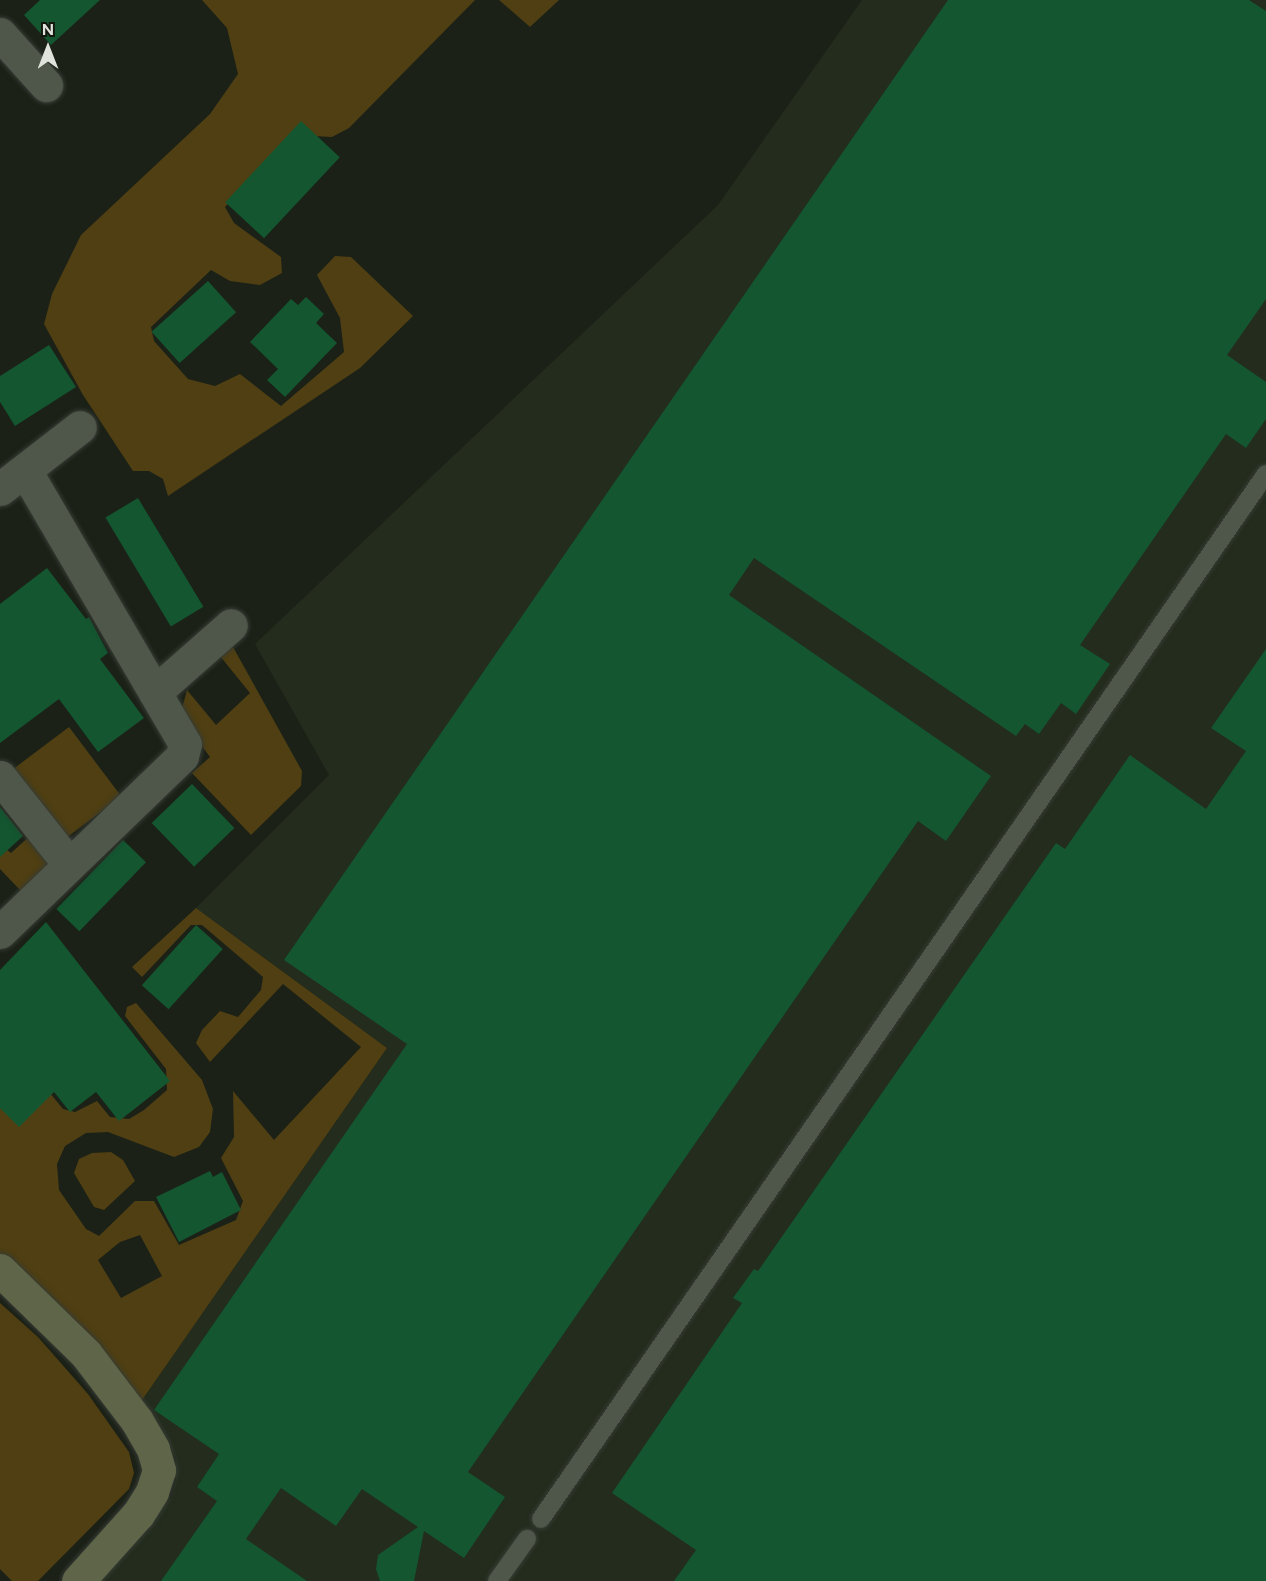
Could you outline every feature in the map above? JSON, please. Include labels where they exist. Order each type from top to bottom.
[{"type":"street","points":[[0,34],[46,85]]},
{"type":"street","points":[[0,932],[182,756],[185,744],[155,692],[12,479],[80,426]]},
{"type":"street","points":[[155,692],[231,625]]},
{"type":"street","points":[[0,777],[69,864]]},
{"type":"street","points":[[0,1270],[86,1354],[137,1421],[153,1449],[159,1470],[152,1492],[138,1514],[78,1581]]},
{"type":"lane","points":[[541,1519],[1266,474]]},
{"type":"lane","points":[[497,1581],[527,1539]]},
{"type":"shaded area","points":[[202,0],[475,0],[349,128],[332,137],[294,135],[225,207],[234,223],[281,257],[282,273],[260,285],[230,281],[211,270],[151,327],[154,341],[188,379],[215,386],[240,374],[281,406],[344,352],[340,318],[317,275],[335,256],[351,257],[413,316],[360,368],[168,496],[163,479],[149,471],[133,471],[83,395],[44,324],[52,294],[81,235],[210,114],[238,74],[227,28]]},
{"type":"shaded area","points":[[499,0],[559,0],[530,27]]},
{"type":"shaded area","points":[[862,0],[1266,0],[1266,1581],[99,1581],[171,1498],[176,1479],[176,1458],[140,1403],[387,1048],[196,908],[329,775],[255,644],[718,205]]},
{"type":"shaded area","points":[[233,647],[302,771],[301,786],[251,835],[192,773],[210,757],[180,716],[187,690],[216,725],[250,693],[220,656]]},
{"type":"shaded area","points":[[69,727],[121,796],[65,839],[13,769]]},
{"type":"shaded area","points":[[32,834],[47,853],[47,868],[21,891],[0,869],[0,850],[3,847],[11,853]]},
{"type":"shaded area","points":[[196,908],[387,1048],[140,1403],[0,1262],[0,1100],[41,1082],[63,1109],[75,1112],[97,1101],[110,1117],[129,1119],[144,1110],[167,1090],[166,1069],[125,1016],[127,1007],[136,1003],[202,1080],[213,1109],[210,1132],[199,1147],[174,1157],[108,1132],[86,1133],[65,1146],[57,1164],[59,1190],[86,1229],[99,1236],[135,1201],[154,1201],[179,1245],[236,1220],[243,1201],[221,1158],[234,1137],[233,1091],[274,1140],[361,1047],[283,984],[210,1062],[196,1043],[202,1030],[220,1011],[238,1017],[261,990],[263,977],[202,925],[191,925],[142,977],[132,967]],"holes":[[[140,1235],[162,1276],[121,1298],[98,1260],[120,1242]]]},
{"type":"shaded area","points":[[111,1152],[123,1160],[135,1181],[104,1210],[94,1207],[74,1173],[79,1159],[92,1153]]},
{"type":"shaded area","points":[[0,1303],[38,1337],[88,1394],[129,1452],[134,1473],[129,1489],[38,1581],[12,1581],[0,1569]]},
{"type":"building","points":[[40,0],[100,0],[51,45],[24,15]]},
{"type":"building","points":[[948,0],[1249,0],[1266,11],[1266,299],[1227,355],[1266,382],[1266,419],[1246,448],[1226,434],[1080,645],[1110,664],[1076,714],[1061,703],[1039,734],[1025,724],[1016,736],[754,558],[729,595],[991,776],[946,841],[918,821],[468,1472],[505,1497],[464,1558],[424,1531],[414,1581],[380,1581],[376,1569],[378,1555],[418,1527],[362,1489],[336,1526],[281,1488],[246,1539],[307,1581],[161,1581],[217,1501],[197,1487],[219,1454],[154,1410],[407,1044],[284,960]]},
{"type":"building","points":[[301,121],[340,157],[264,238],[225,202]]},
{"type":"building","points":[[208,281],[236,312],[180,363],[152,332]]},
{"type":"building","points":[[306,297],[324,314],[316,323],[337,343],[285,397],[267,380],[278,369],[250,342],[291,299],[298,305]]},
{"type":"building","points":[[49,345],[76,387],[15,426],[0,402],[0,376]]},
{"type":"building","points":[[138,498],[203,607],[171,626],[105,518]]},
{"type":"building","points":[[47,568],[86,619],[89,617],[108,653],[100,659],[144,718],[98,752],[59,699],[0,743],[0,604]]},
{"type":"building","points":[[1266,649],[1266,1581],[674,1581],[696,1550],[612,1493],[742,1303],[733,1298],[754,1269],[758,1271],[1056,843],[1065,849],[1130,755],[1206,809],[1246,751],[1211,728]]},
{"type":"building","points":[[192,784],[234,828],[194,867],[152,823]]},
{"type":"building","points":[[0,807],[23,836],[0,857]]},
{"type":"building","points":[[123,840],[146,862],[79,931],[56,909]]},
{"type":"building","points":[[46,922],[170,1081],[119,1121],[96,1092],[70,1112],[54,1092],[19,1127],[0,1108],[0,970]]},
{"type":"building","points":[[196,925],[223,949],[169,1009],[142,985]]},
{"type":"building","points":[[210,1171],[213,1177],[222,1172],[241,1210],[179,1242],[156,1197]]}]
